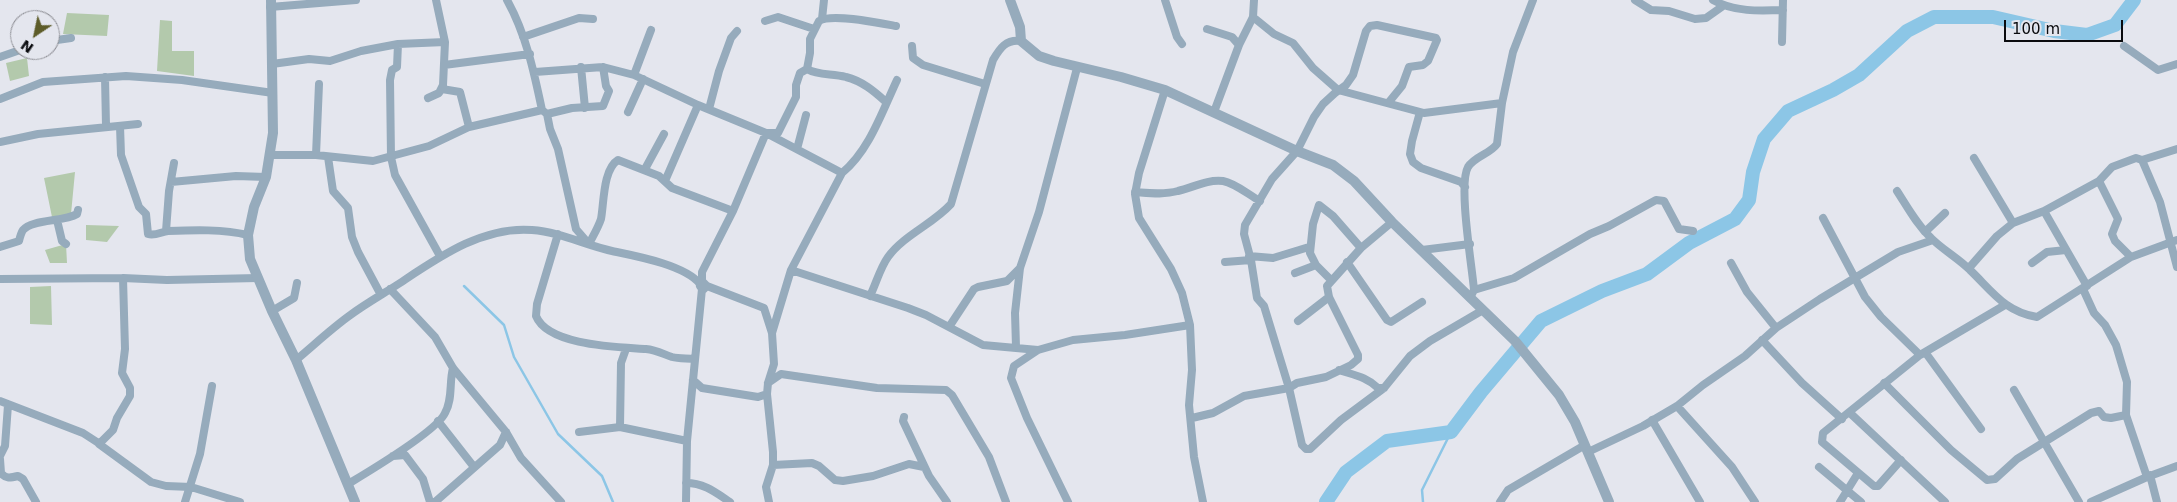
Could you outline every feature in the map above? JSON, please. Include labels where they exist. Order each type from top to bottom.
[{"type":"street","points":[[355,502],[296,360],[272,311],[250,259],[248,235],[254,207],[266,176],[273,133],[271,4],[356,0]]},
{"type":"street","points":[[436,0],[445,42],[442,89]]},
{"type":"street","points":[[506,0],[516,17],[530,54],[544,112],[558,148],[576,229],[589,244]]},
{"type":"street","points":[[766,133],[778,133],[796,98],[796,85],[800,73],[807,69],[810,39],[814,28],[822,18],[824,0]]},
{"type":"street","points":[[1010,0],[1019,23],[1021,41]]},
{"type":"street","points":[[1214,112],[1239,45],[1253,17],[1254,0]]},
{"type":"street","points":[[1472,294],[1470,244],[1466,220],[1465,187],[1467,170],[1472,163],[1494,149],[1497,144],[1502,103],[1513,52],[1533,0]]},
{"type":"street","points":[[1634,0],[1650,10],[1669,11],[1695,19],[1706,18],[1723,6]]},
{"type":"street","points":[[1713,0],[1723,6],[1754,11],[1783,10]]},
{"type":"street","points":[[1782,42],[1783,0]]},
{"type":"street","points":[[1166,2],[1177,38],[1182,44]]},
{"type":"street","points":[[765,21],[778,17],[814,28]]},
{"type":"street","points":[[1253,17],[1274,34],[1293,43],[1313,68],[1338,90],[1389,102],[1405,109],[1420,112],[1502,103]]},
{"type":"street","points":[[524,37],[579,18],[593,19]]},
{"type":"street","points":[[822,18],[860,19],[896,26]]},
{"type":"street","points":[[1389,102],[1402,86],[1409,67],[1428,61],[1437,40],[1436,38],[1377,25],[1370,26],[1366,31],[1353,75],[1346,85],[1323,104],[1314,117],[1297,151],[1272,179],[1245,225],[1244,234],[1257,298],[1264,306],[1289,388],[1302,444],[1306,449],[1310,449],[1341,420],[1384,388],[1410,356],[1430,341],[1483,310]]},
{"type":"street","points":[[1207,29],[1232,37],[1239,45]]},
{"type":"street","points":[[634,75],[651,30]]},
{"type":"street","points":[[709,108],[728,46],[736,31]]},
{"type":"street","points":[[60,40],[71,38]]},
{"type":"street","points":[[870,296],[888,258],[898,247],[951,204],[992,60],[1006,43],[1013,40],[1021,41],[1039,56],[1077,68],[1122,77],[1164,90],[1297,151],[1333,164],[1354,182],[1392,222],[1472,294],[1483,310],[1515,341],[1559,395],[1575,422],[1609,502]]},
{"type":"street","points":[[272,64],[309,59],[330,61],[361,51],[398,44],[445,42]]},
{"type":"street","points":[[398,44],[397,67],[392,70],[390,80],[391,157],[395,175],[440,256]]},
{"type":"street","points":[[912,46],[913,58],[923,65],[985,84]]},
{"type":"street","points":[[2124,46],[2158,70],[2177,64]]},
{"type":"street","points":[[444,65],[530,54]]},
{"type":"street","points":[[535,72],[582,67],[603,67],[634,75],[698,105],[766,133],[842,173]]},
{"type":"street","points":[[582,67],[585,108]]},
{"type":"street","points":[[269,155],[316,155],[363,161],[391,157],[429,146],[469,127],[544,112],[603,106],[608,98],[609,91],[606,86],[603,67]]},
{"type":"street","points":[[1016,347],[1015,313],[1020,268],[1039,212],[1077,68]]},
{"type":"street","points":[[807,69],[816,74],[826,73],[845,76],[860,82],[886,102]]},
{"type":"street","points":[[0,99],[43,82],[126,76],[182,80],[273,93]]},
{"type":"street","points":[[104,77],[106,126]]},
{"type":"street","points":[[628,112],[643,79]]},
{"type":"street","points":[[772,333],[791,270],[842,173],[856,159],[874,130],[896,80]]},
{"type":"street","points":[[316,155],[319,84]]},
{"type":"street","points":[[428,98],[442,89],[460,92],[469,127]]},
{"type":"street","points":[[1164,90],[1135,192],[1139,218],[1171,269],[1182,293],[1190,325],[1192,370],[1189,405],[1192,418],[1194,457],[1203,502]]},
{"type":"street","points":[[665,181],[698,105]]},
{"type":"street","points":[[1420,112],[1410,154],[1413,162],[1421,168],[1460,182],[1465,187]]},
{"type":"street","points":[[797,149],[806,115]]},
{"type":"street","points":[[0,142],[38,134],[138,124]]},
{"type":"street","points":[[120,126],[121,155],[139,207],[146,214],[147,232],[153,235],[166,231],[232,232],[248,235]]},
{"type":"street","points":[[686,502],[687,442],[703,286],[702,272],[734,211],[766,133]]},
{"type":"street","points":[[645,169],[664,134]]},
{"type":"street","points":[[1969,268],[1997,236],[2013,223],[2044,211],[2099,181],[2112,168],[2136,158],[2142,160],[2177,149]]},
{"type":"street","points":[[328,156],[333,191],[348,208],[352,237],[381,295]]},
{"type":"street","points":[[1974,158],[2013,223]]},
{"type":"street","points":[[589,244],[600,219],[606,182],[614,163],[621,160],[645,169],[665,181],[672,188],[734,211]]},
{"type":"street","points":[[2142,160],[2174,241],[2177,267]]},
{"type":"street","points":[[166,231],[174,164]]},
{"type":"street","points":[[171,182],[236,176],[266,176]]},
{"type":"street","points":[[1135,192],[1157,194],[1178,192],[1195,185],[1222,181],[1229,182],[1260,201]]},
{"type":"street","points":[[2099,181],[2118,219],[2112,234],[2115,241],[2131,257]]},
{"type":"street","points":[[1897,191],[1932,240],[1969,268],[2005,305],[2018,313],[2037,317],[2131,257],[2174,241]]},
{"type":"street","points":[[1472,294],[1514,278],[1590,234],[1656,200],[1664,201],[1679,229],[1693,231]]},
{"type":"street","points":[[1330,280],[1316,265],[1310,253],[1315,211],[1319,205],[1333,216],[1361,248]]},
{"type":"street","points":[[0,247],[19,241],[22,231],[28,226],[70,218],[77,214],[78,210]]},
{"type":"street","points":[[2044,211],[2085,288],[2094,313],[2105,325],[2116,345],[2127,382],[2126,415],[2157,502]]},
{"type":"street","points":[[1925,232],[1945,213]]},
{"type":"street","points":[[1823,218],[1865,298],[1881,317],[1923,353],[1981,429]]},
{"type":"street","points":[[57,220],[62,241],[66,244]]},
{"type":"street","points":[[1192,418],[1213,413],[1244,396],[1289,388],[1298,382],[1326,376],[1351,365],[1358,359],[1358,355],[1329,297],[1327,286],[1330,280],[1361,248],[1392,222]]},
{"type":"street","points":[[296,360],[348,316],[440,256],[484,236],[512,230],[531,230],[558,234],[641,257],[682,272],[703,286],[764,308],[772,333],[774,364],[768,383],[767,394],[773,465],[766,487],[769,502]]},
{"type":"street","points":[[558,234],[537,304],[536,316],[542,325],[562,336],[580,342],[626,349],[652,350],[671,357],[695,359]]},
{"type":"street","points":[[1500,502],[1508,490],[1586,448],[1652,420],[1677,406],[1703,385],[1745,356],[1776,328],[1898,252],[1932,240]]},
{"type":"street","points":[[1422,250],[1470,244]]},
{"type":"street","points":[[1225,262],[1250,258],[1273,258],[1310,247]]},
{"type":"street","points":[[2032,263],[2047,252],[2066,250]]},
{"type":"street","points":[[1347,262],[1387,320],[1391,322],[1422,302]]},
{"type":"street","points":[[1731,263],[1747,292],[1776,328]]},
{"type":"street","points":[[1295,273],[1316,265]]},
{"type":"street","points":[[949,327],[974,289],[978,286],[1007,281],[1020,268]]},
{"type":"street","points":[[791,270],[926,315],[983,345],[1038,350]]},
{"type":"street","points":[[0,279],[123,278],[167,280],[258,278]]},
{"type":"street","points":[[99,444],[112,430],[116,418],[130,396],[130,388],[122,373],[125,349],[123,278]]},
{"type":"street","points":[[272,311],[294,298],[297,284]]},
{"type":"street","points":[[390,289],[435,337],[453,368],[506,432],[521,458],[561,502]]},
{"type":"street","points":[[1298,321],[1329,297]]},
{"type":"street","points":[[1901,460],[1878,486],[1870,485],[1822,442],[1823,433],[1923,353],[2005,305]]},
{"type":"street","points":[[1068,502],[1027,418],[1011,378],[1014,366],[1038,350],[1073,340],[1125,335],[1190,325]]},
{"type":"street","points":[[1762,340],[1802,384],[1842,419]]},
{"type":"street","points":[[620,428],[621,363],[626,349]]},
{"type":"street","points":[[348,484],[393,456],[445,415],[448,408],[450,378],[453,368]]},
{"type":"street","points":[[1339,370],[1372,381],[1378,388],[1384,388]]},
{"type":"street","points":[[768,383],[780,374],[877,388],[930,388],[946,390],[952,395],[989,456],[1006,502]]},
{"type":"street","points":[[693,380],[702,388],[758,397],[767,394]]},
{"type":"street","points":[[1884,383],[1952,450],[1987,480],[1995,479],[2017,459],[2092,413],[2099,411],[2104,417],[2111,418],[2126,415]]},
{"type":"street","points":[[186,502],[200,454],[212,386]]},
{"type":"street","points":[[2014,390],[2079,502]]},
{"type":"street","points":[[0,401],[83,433],[151,482],[166,486],[191,487],[240,502]]},
{"type":"street","points":[[8,405],[6,446],[0,457],[0,473],[4,477],[18,476],[23,479],[36,502]]},
{"type":"street","points":[[1677,406],[1732,467],[1755,502]]},
{"type":"street","points":[[1850,413],[1944,502]]},
{"type":"street","points":[[904,417],[903,422],[924,467],[948,502]]},
{"type":"street","points":[[1652,420],[1700,502]]},
{"type":"street","points":[[438,422],[474,467]]},
{"type":"street","points":[[579,432],[620,428],[687,442]]},
{"type":"street","points":[[435,502],[500,445],[506,432]]},
{"type":"street","points":[[393,456],[405,455],[422,479],[430,502]]},
{"type":"street","points":[[773,465],[812,463],[819,466],[835,480],[843,482],[873,476],[909,464],[924,467]]},
{"type":"street","points":[[2091,502],[2148,476],[2177,466]]},
{"type":"street","points":[[1819,467],[1861,502]]},
{"type":"street","points":[[1840,502],[1858,474]]},
{"type":"street","points":[[686,483],[701,483],[730,502]]},
{"type":"green space","points":[[67,13],[109,15],[107,36],[63,34]]},
{"type":"green space","points":[[160,20],[172,21],[172,51],[194,51],[194,76],[157,71]]},
{"type":"green space","points":[[27,60],[29,76],[10,81],[6,63]]},
{"type":"green space","points":[[75,172],[71,214],[52,217],[44,178]]},
{"type":"green space","points":[[86,225],[119,226],[107,242],[86,240]]},
{"type":"green space","points":[[66,244],[67,263],[50,263],[45,250]]},
{"type":"green space","points":[[51,286],[52,325],[30,324],[30,287]]},
{"type":"waterway","points":[[1326,502],[1346,472],[1387,441],[1451,432],[1481,392],[1541,321],[1602,291],[1647,274],[1689,243],[1735,219],[1749,200],[1753,172],[1764,139],[1788,111],[1833,90],[1859,75],[1907,31],[1934,17],[1993,17],[2054,31],[2087,35],[2115,25],[2134,0]]},
{"type":"waterway","points":[[464,286],[504,325],[514,357],[558,434],[602,476],[613,502]]},
{"type":"waterway","points":[[1423,502],[1422,490],[1451,432]]}]
